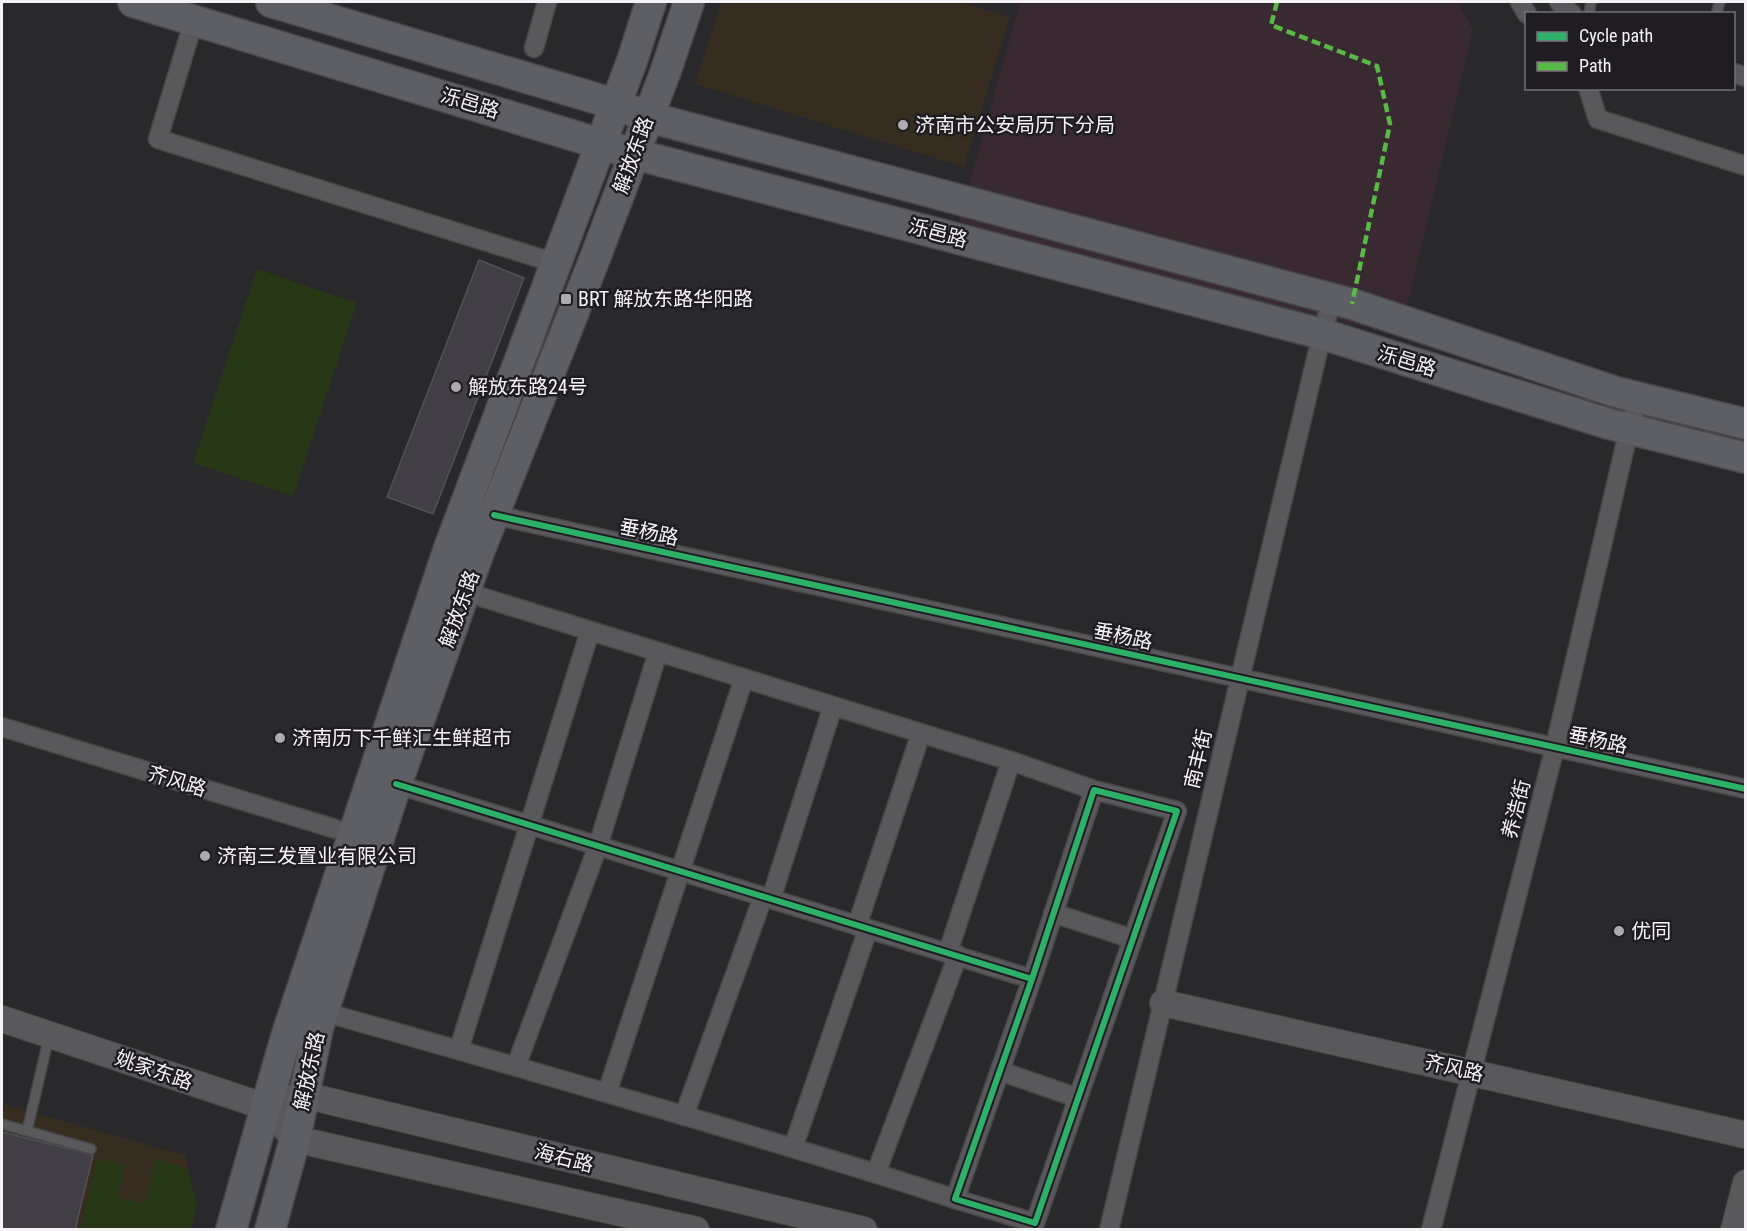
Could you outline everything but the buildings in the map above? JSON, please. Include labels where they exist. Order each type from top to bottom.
[{"type":"main road","name":"泺邑路","points":[[133,2],[634,154],[1322,334],[1629,429],[1746,458]]},
{"type":"main road","name":"泺邑路","points":[[271,2],[615,104],[648,117],[1332,299],[1638,398],[1746,424]]},
{"type":"main road","name":"解放东路","points":[[231,1230],[286,1037],[448,551],[601,143],[651,2]]},
{"type":"main road","name":"解放东路","points":[[270,1230],[295,1139],[323,1012],[396,784],[465,592],[665,73],[689,2]]},
{"type":"main road","name":"齐风路","points":[[1163,1003],[1746,1135]]},
{"type":"main road","name":"姚家东路","points":[[2,1019],[266,1107],[295,1139]]},
{"type":"main road","points":[[266,1107],[304,1095]]},
{"type":"main road","name":"海右路","points":[[304,1095],[864,1230]]},
{"type":"main road","name":"海右路","points":[[295,1139],[696,1230]]},
{"type":"main road","points":[[1734,1230],[1746,1184]]},
{"type":"street","points":[[534,48],[547,2]]},
{"type":"street","points":[[194,20],[158,139],[555,263]]},
{"type":"street","points":[[1589,90],[1599,119],[1746,166]]},
{"type":"street","name":"南丰街","points":[[1109,1230],[1332,299]]},
{"type":"street","name":"养浩街","points":[[1431,1230],[1555,747],[1638,398]]},
{"type":"street","name":"垂杨路","points":[[494,515],[1746,789]]},
{"type":"street","points":[[323,1012],[459,1049],[794,1148],[1035,1223],[1177,811],[1094,790],[1011,761],[465,592]]},
{"type":"street","points":[[459,1049],[590,631]]},
{"type":"street","points":[[516,1066],[598,846],[658,652]]},
{"type":"street","points":[[607,1093],[744,678]]},
{"type":"street","points":[[684,1116],[767,898],[833,706]]},
{"type":"street","name":"齐风路","points":[[2,728],[352,834]]},
{"type":"street","points":[[794,1148],[921,733]]},
{"type":"street","points":[[876,1173],[953,953],[1011,761]]},
{"type":"street","points":[[396,784],[1032,979]]},
{"type":"street","points":[[956,1199],[1094,790]]},
{"type":"street","points":[[1053,913],[1133,939]]},
{"type":"street","points":[[1000,1071],[1078,1098]]},
{"type":"lane","points":[[27,1131],[50,1035]]},
{"type":"lane","points":[[2,1124],[91,1149]]},
{"type":"shaded area","name":"济南市公安局历下分局","points":[[721,2],[960,2],[1010,17],[964,167],[695,84]]},
{"type":"shaded area","points":[[1020,2],[1458,2],[1473,30],[1400,336],[958,225]]},
{"type":"shaded area","points":[[2,1104],[185,1155],[197,1207],[190,1229],[2,1229]]},
{"type":"green space","points":[[257,269],[357,303],[293,496],[193,463]]},
{"type":"green space","points":[[97,1159],[125,1165],[117,1197],[145,1204],[156,1159],[188,1169],[197,1207],[190,1229],[81,1229]]},
{"type":"marked path","points":[[1277,2],[1271,25],[1377,66],[1390,124],[1352,304]]},
{"type":"cycle path","points":[[494,515],[1746,789]]},
{"type":"cycle path","points":[[396,784],[1032,979],[955,1199],[1035,1223],[1177,811],[1094,790],[1032,979]]},
{"type":"place","name":"济南市公安局历下分局","points":[[903,125]]},
{"type":"place","name":"BRT 解放东路华阳路","points":[[566,299]]},
{"type":"place","name":"解放东路24号","points":[[456,387]]},
{"type":"place","name":"济南历下千鲜汇生鲜超市","points":[[280,738]]},
{"type":"place","name":"济南三发置业有限公司","points":[[205,856]]},
{"type":"place","name":"优同","points":[[1619,931]]}]
